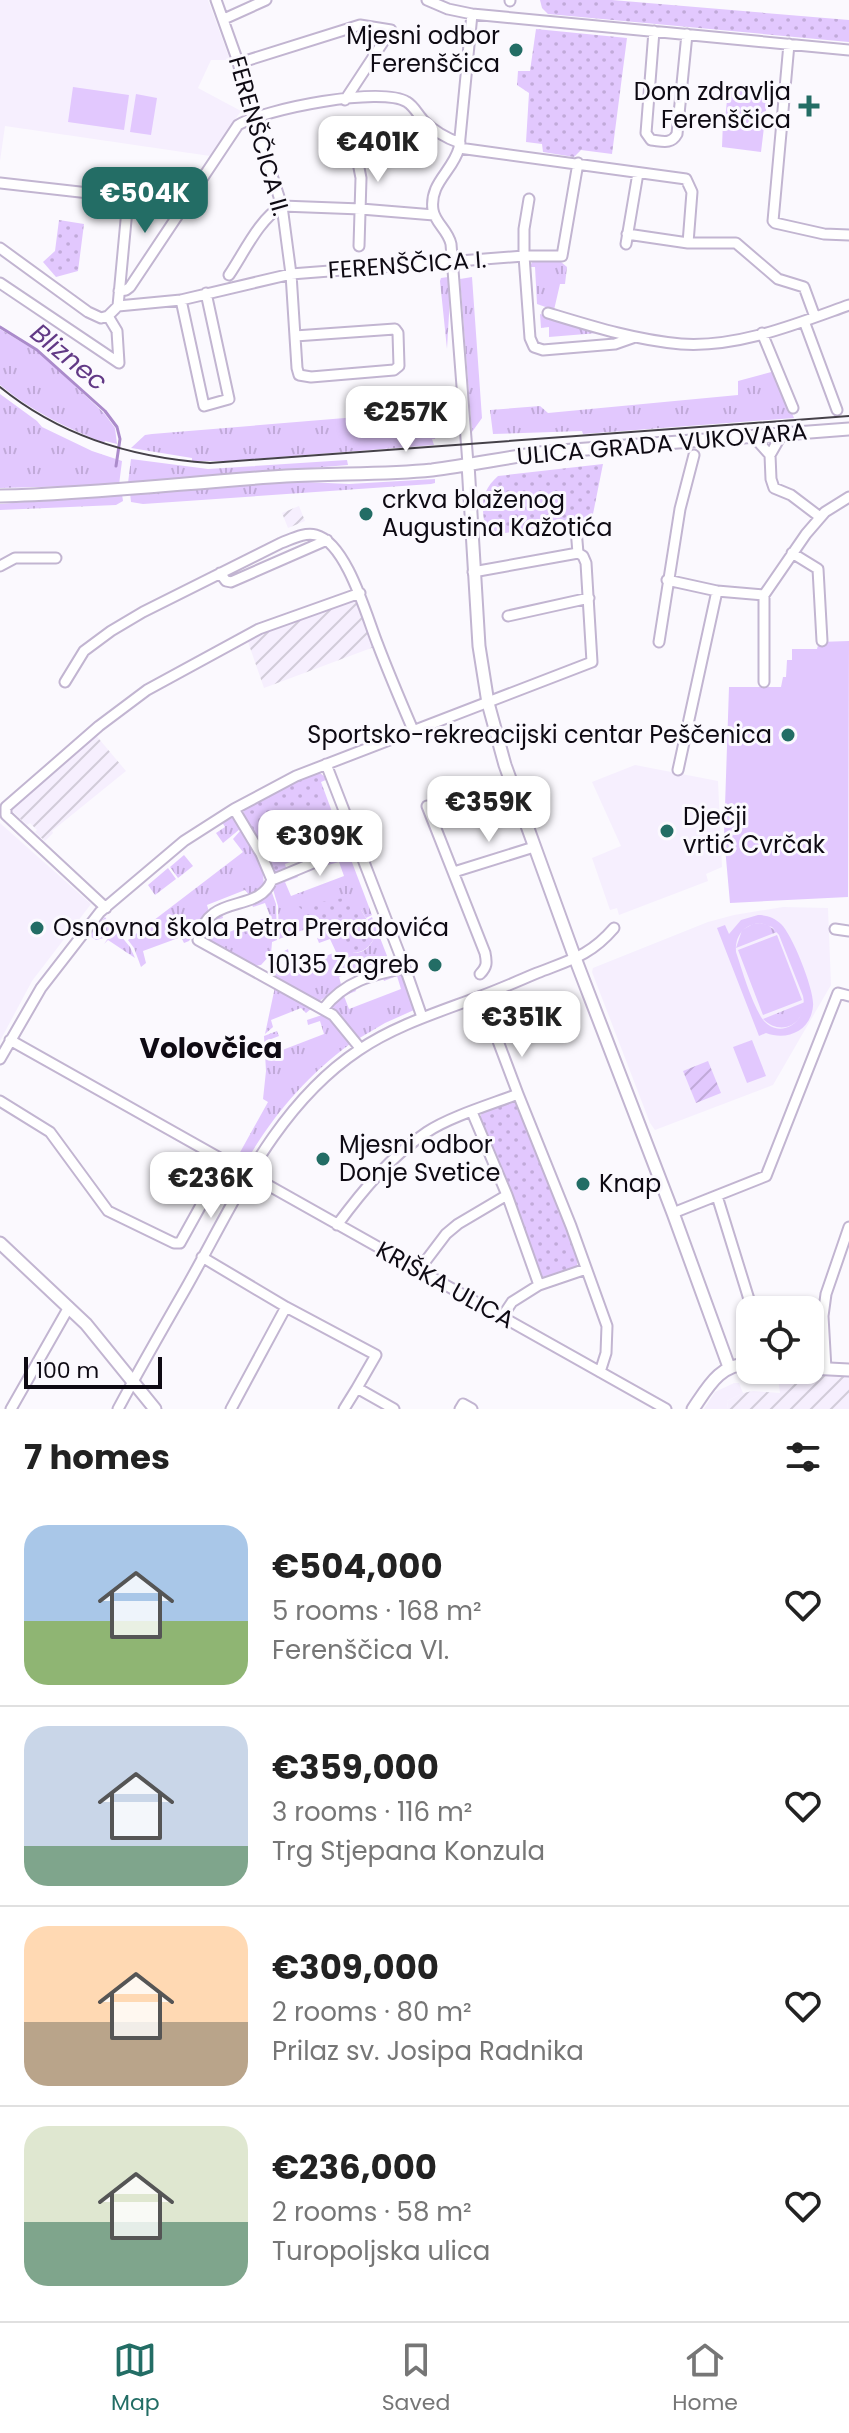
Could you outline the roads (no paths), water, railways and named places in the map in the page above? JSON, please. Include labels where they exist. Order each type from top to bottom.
[{"type":"street","name":"FERENŠČICA II.","points":[[216,0],[239,63],[282,206],[291,274]]},
{"type":"street","points":[[224,19],[266,0]]},
{"type":"street","points":[[427,0],[472,14],[849,50]]},
{"type":"street","points":[[472,14],[460,145],[456,158],[441,175],[433,203],[434,215],[450,237],[453,261],[473,572],[479,646],[488,703],[505,765],[534,847],[729,1367]]},
{"type":"street","points":[[239,63],[360,25],[391,30],[345,100]]},
{"type":"street","points":[[654,31],[646,133],[651,140],[669,142],[677,134],[687,34]]},
{"type":"street","points":[[789,44],[772,217],[775,223],[824,234],[849,235]]},
{"type":"street","points":[[119,291],[130,287],[238,125],[253,117],[323,102],[370,97],[397,98],[409,103],[425,123],[460,145],[686,179],[692,192],[688,243]]},
{"type":"street","points":[[351,127],[361,168],[359,246]]},
{"type":"street","name":"FERENŠČICA I.","points":[[118,306],[181,300],[291,274],[524,256],[562,256],[578,163]]},
{"type":"street","points":[[638,173],[627,239],[739,244],[778,279],[804,287],[815,317]]},
{"type":"street","points":[[0,183],[186,204]]},
{"type":"street","points":[[0,248],[93,316],[108,316],[118,306],[128,199]]},
{"type":"street","points":[[529,199],[524,256],[530,338],[534,347],[543,350],[615,344],[635,337]]},
{"type":"street","points":[[229,275],[264,223],[282,206],[434,215]]},
{"type":"street","points":[[291,274],[297,368],[299,375],[394,370],[399,366],[398,333],[395,329],[295,336]]},
{"type":"street","points":[[0,283],[119,363],[117,331],[108,316]]},
{"type":"street","points":[[181,300],[204,406],[229,399],[206,293]]},
{"type":"street","points":[[548,313],[635,337],[683,344],[762,333],[849,305]]},
{"type":"street","points":[[804,321],[837,410]]},
{"type":"street","points":[[762,333],[793,408]]},
{"type":"street","name":"ULICA GRADA VUKOVARA","points":[[0,496],[290,476],[348,476],[433,470],[547,452],[848,428]]},
{"type":"street","points":[[782,434],[770,455],[774,488],[791,495],[820,517]]},
{"type":"street","points":[[753,436],[770,455]]},
{"type":"street","points":[[659,642],[680,509],[694,455]]},
{"type":"street","points":[[764,682],[764,595],[820,517],[849,497]]},
{"type":"street","points":[[576,529],[578,553]]},
{"type":"street","points":[[65,682],[84,651],[143,612],[303,535],[316,535],[334,546],[360,593],[413,730]]},
{"type":"street","points":[[220,573],[231,582],[327,540]]},
{"type":"street","points":[[0,1059],[41,988],[106,908],[184,841],[234,809],[296,776],[592,662],[589,598],[583,556],[578,553],[473,572]]},
{"type":"street","points":[[792,553],[818,569],[822,641]]},
{"type":"street","points":[[0,566],[15,558],[56,558]]},
{"type":"street","points":[[667,580],[717,591],[764,595]]},
{"type":"street","points":[[678,770],[717,591]]},
{"type":"street","points":[[106,908],[6,815],[6,807],[99,726],[147,690],[267,625],[360,593]]},
{"type":"street","points":[[508,616],[589,598]]},
{"type":"street","points":[[326,764],[422,1017]]},
{"type":"street","points":[[427,806],[485,953],[487,963],[480,974]]},
{"type":"street","points":[[234,809],[261,854],[272,880]]},
{"type":"street","points":[[356,843],[272,880],[268,889],[259,896],[211,913],[201,926],[198,940],[323,1009],[342,1022],[360,1048]]},
{"type":"street","points":[[454,872],[534,847]]},
{"type":"street","points":[[118,1409],[276,1130],[304,1096],[360,1048],[422,1017],[590,952],[614,928]]},
{"type":"street","points":[[835,929],[849,931]]},
{"type":"street","points":[[323,1009],[344,987],[405,968]]},
{"type":"street","points":[[673,1213],[766,1176],[838,993],[849,996]]},
{"type":"street","points":[[481,996],[607,1326],[606,1353],[600,1372]]},
{"type":"street","name":"KRIŠKA ULICA","points":[[10,1040],[666,1409]]},
{"type":"street","points":[[337,1225],[365,1187],[428,1131],[518,1094]]},
{"type":"street","points":[[0,1101],[50,1132],[108,1211],[174,1243],[180,1243],[225,1162]]},
{"type":"street","points":[[472,1112],[507,1195],[539,1285]]},
{"type":"street","points":[[418,1271],[446,1234],[507,1195]]},
{"type":"street","points":[[717,1196],[748,1296]]},
{"type":"street","points":[[849,1227],[846,1246],[826,1294],[823,1316],[826,1369],[849,1370]]},
{"type":"street","points":[[1,1246],[69,1307],[155,1409]]},
{"type":"street","points":[[202,1257],[376,1355],[344,1409]]},
{"type":"street","points":[[502,1317],[512,1302],[539,1285],[586,1269]]},
{"type":"street","points":[[11,1409],[69,1307]]},
{"type":"street","points":[[231,1409],[286,1307]]},
{"type":"street","points":[[693,1409],[720,1372],[736,1366]]},
{"type":"street","points":[[357,1388],[394,1409]]},
{"type":"street","points":[[460,1409],[463,1404],[472,1409]]},
{"type":"waterway","name":"Bliznec","points":[[0,327],[37,350],[105,411],[117,427],[120,439],[116,466]]},
{"type":"tram line","points":[[0,387],[47,419],[99,442],[153,456],[210,463],[849,416]]},
{"type":"place","name":"Mjesni odbor Ferenščica","points":[[516,50]]},
{"type":"place","name":"Dom zdravlja Ferenščica","points":[[809,106]]},
{"type":"place","name":"crkva blaženog Augustina Kažotića","points":[[366,514]]},
{"type":"place","name":"Sportsko-rekreacijski centar Peščenica","points":[[788,735]]},
{"type":"place","name":"Dječji vrtić Cvrčak","points":[[667,831]]},
{"type":"place","name":"Osnovna škola Petra Preradovića","points":[[37,928]]},
{"type":"place","name":"10135 Zagreb","points":[[435,965]]},
{"type":"place","name":"Mjesni odbor Donje Svetice","points":[[323,1159]]},
{"type":"place","name":"Knap","points":[[583,1184]]},
{"type":"district","name":"Volovčica","points":[[211,1048]]}]
